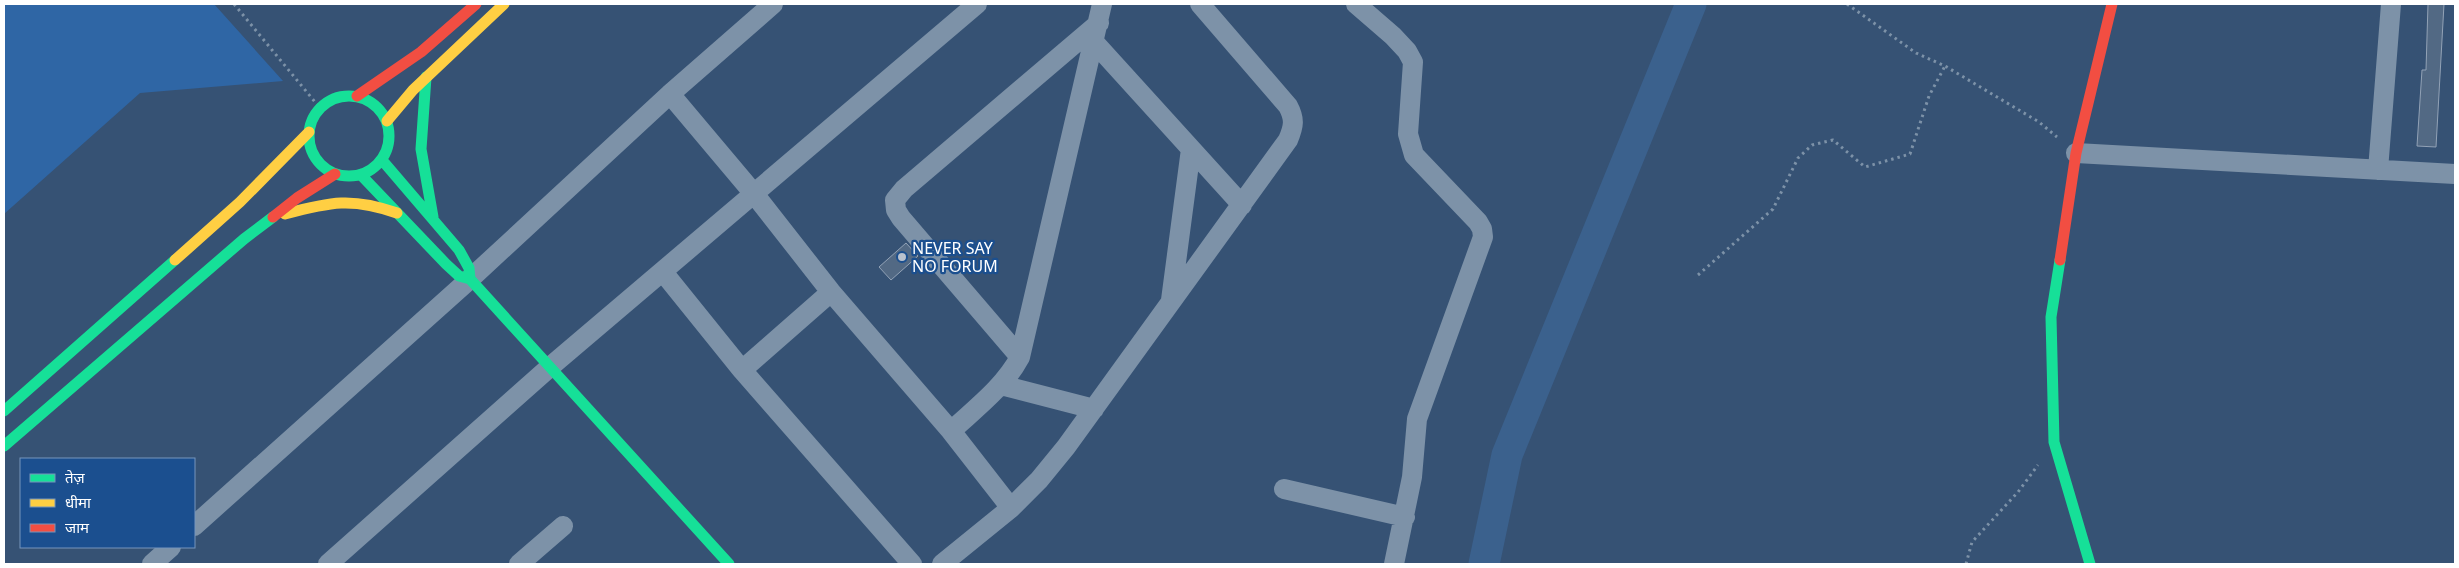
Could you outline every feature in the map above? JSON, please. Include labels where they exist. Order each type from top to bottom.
[{"type":"street","points":[[357,96],[421,52],[476,4]]},
{"type":"street","points":[[387,121],[426,77],[504,4]]},
{"type":"street","points":[[195,525],[470,279],[670,94],[773,4]]},
{"type":"street","points":[[328,564],[551,366],[976,4]]},
{"type":"street","points":[[942,564],[1011,508],[1055,461],[1288,140],[1293,128],[1294,117],[1288,106],[1200,4]]},
{"type":"street","points":[[1356,4],[1398,41],[1407,51],[1413,62],[1408,134],[1414,155],[1482,229],[1483,237],[1479,253],[1417,419],[1412,477],[1394,564]]},
{"type":"street","points":[[2090,564],[2054,442],[2051,317],[2076,153],[2112,4]]},
{"type":"street","points":[[2378,170],[2391,4]]},
{"type":"street","points":[[951,431],[1001,385],[1012,372],[1020,357],[1101,13]]},
{"type":"street","points":[[1020,357],[901,218],[896,210],[895,200],[904,189],[1101,13]]},
{"type":"street","points":[[1094,42],[1242,205]]},
{"type":"street","points":[[426,77],[421,149],[433,219]]},
{"type":"street","points":[[670,94],[831,292],[951,431],[1011,508]]},
{"type":"street","points":[[357,96],[370,101],[380,110],[387,121],[390,134],[388,148],[382,160],[373,169],[361,175],[335,174],[324,167],[315,158],[310,146],[309,132],[320,108],[337,98],[357,96]]},
{"type":"street","points":[[4,411],[240,202],[309,132]]},
{"type":"street","points":[[1171,302],[1191,149]]},
{"type":"street","points":[[2076,153],[2455,174]]},
{"type":"street","points":[[382,160],[466,258],[470,279]]},
{"type":"street","points":[[4,446],[221,258],[270,218],[335,174]]},
{"type":"street","points":[[361,175],[452,270],[459,276],[470,279],[729,564]]},
{"type":"street","points":[[270,218],[321,205],[354,202],[371,204],[398,214]]},
{"type":"street","points":[[663,272],[742,370],[912,564]]},
{"type":"street","points":[[742,370],[831,292]]},
{"type":"street","points":[[1001,385],[1094,409]]},
{"type":"street","points":[[1284,489],[1405,517]]},
{"type":"street","points":[[531,560],[563,526]]},
{"type":"street","points":[[152,564],[170,548]]},
{"type":"path","points":[[234,4],[320,108]]},
{"type":"path","points":[[1847,4],[1916,52],[1945,66],[2039,122],[2076,153]]},
{"type":"path","points":[[1698,275],[1773,209],[1798,158],[1812,145],[1832,140],[1865,166],[1910,154],[1929,96],[1945,66]]},
{"type":"path","points":[[1966,564],[1972,542],[2018,492],[2054,442]]},
{"type":"shaded area","points":[[4,4],[214,4],[283,81],[140,93],[4,214]]},
{"type":"building","points":[[2428,4],[2444,4],[2436,147],[2417,146],[2422,70],[2426,70]]},
{"type":"building","points":[[906,243],[918,256],[891,280],[879,267]]},
{"type":"waterway","points":[[1484,564],[1507,455],[1691,4]]},
{"type":"traffic: fast","points":[[426,77],[421,149],[433,217]]},
{"type":"traffic: fast","points":[[349,96],[364,99],[377,108],[386,121],[389,136],[386,151],[377,164],[364,173],[349,176],[334,173],[321,164],[312,151],[309,136],[312,121],[321,108],[334,99],[349,96]]},
{"type":"traffic: fast","points":[[382,160],[459,250],[469,268],[470,279]]},
{"type":"traffic: fast","points":[[361,175],[446,264],[459,276],[470,279],[729,564]]},
{"type":"traffic: fast","points":[[4,446],[244,239],[273,217]]},
{"type":"traffic: fast","points":[[4,411],[175,260]]},
{"type":"traffic: fast","points":[[2060,260],[2051,317],[2054,442],[2090,564]]},
{"type":"traffic: slow","points":[[387,121],[413,90],[504,4]]},
{"type":"traffic: slow","points":[[175,260],[240,202],[309,132]]},
{"type":"traffic: slow","points":[[285,214],[328,204],[341,203],[367,205],[397,213]]},
{"type":"traffic: jam","points":[[357,96],[421,52],[476,4]]},
{"type":"traffic: jam","points":[[2060,260],[2076,153],[2112,4]]},
{"type":"traffic: jam","points":[[273,217],[297,198],[335,174]]},
{"type":"place","name":"NEVER SAY NO FORUM","points":[[902,257]]}]
